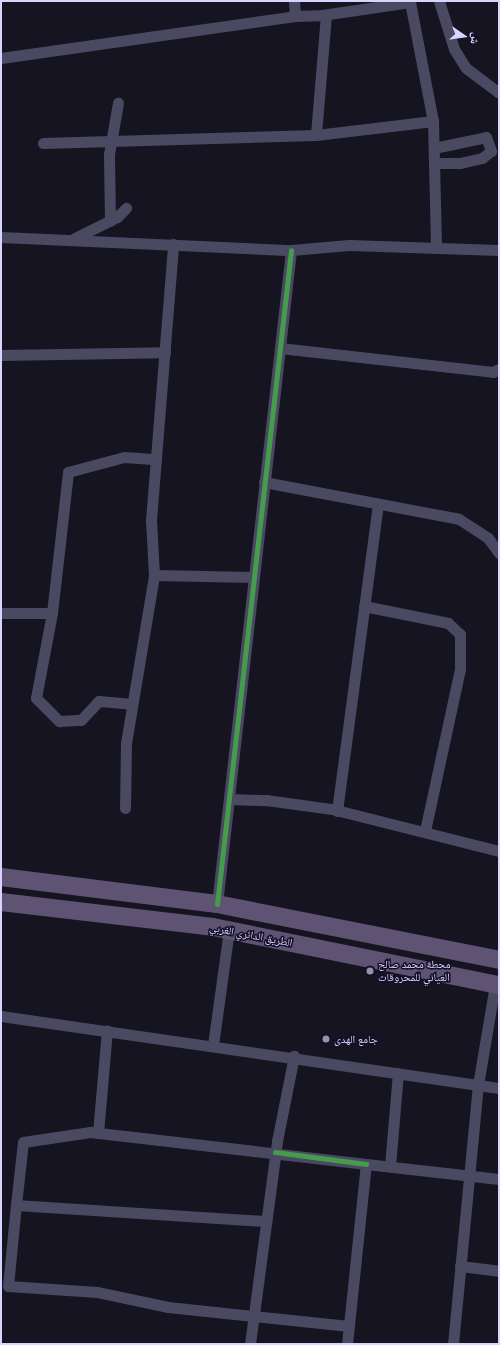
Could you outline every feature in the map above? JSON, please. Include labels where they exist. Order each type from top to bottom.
[{"type":"main road","points":[[1,877],[217,904],[499,960]]},
{"type":"main road","name":"الطريق الدائري الغربي","points":[[1,902],[229,930],[497,984]]},
{"type":"main road","points":[[364,958],[369,934]]},
{"type":"street","points":[[294,1],[294,16]]},
{"type":"street","points":[[439,1],[454,49],[466,68],[499,93]]},
{"type":"street","points":[[1,58],[294,16],[322,15],[410,2],[433,121],[436,248]]},
{"type":"street","points":[[316,135],[326,15],[322,15]]},
{"type":"street","points":[[110,221],[111,142],[118,103]]},
{"type":"street","points":[[43,143],[316,135],[433,121]]},
{"type":"street","points":[[434,148],[486,137],[491,151],[482,158],[460,163],[435,163]]},
{"type":"street","points":[[71,240],[110,221],[126,208]]},
{"type":"street","points":[[1,237],[290,250],[349,245],[499,250]]},
{"type":"street","points":[[125,808],[126,743],[154,575],[151,520],[173,244]]},
{"type":"street","points":[[217,904],[290,250]]},
{"type":"street","points":[[280,348],[497,374]]},
{"type":"street","points":[[1,355],[165,352]]},
{"type":"street","points":[[132,704],[99,701],[81,720],[59,721],[36,698],[52,613],[68,472],[124,457],[156,459]]},
{"type":"street","points":[[264,482],[378,505],[459,519],[488,538],[499,553]]},
{"type":"street","points":[[337,810],[378,505]]},
{"type":"street","points":[[154,575],[254,577]]},
{"type":"street","points":[[364,606],[448,623],[460,634],[460,669],[425,831]]},
{"type":"street","points":[[1,612],[52,613]]},
{"type":"street","points":[[229,799],[266,800],[337,810],[425,831],[499,851]]},
{"type":"street","points":[[213,1045],[229,930]]},
{"type":"street","points":[[453,1344],[478,1085],[497,984]]},
{"type":"street","points":[[1,1016],[294,1056],[499,1088]]},
{"type":"street","points":[[98,1133],[107,1030]]},
{"type":"street","points":[[250,1344],[275,1152],[294,1056]]},
{"type":"street","points":[[390,1166],[398,1073]]},
{"type":"street","points":[[349,1326],[254,1313],[168,1306],[97,1292],[8,1286],[23,1142],[98,1133],[275,1152],[366,1164],[469,1174],[499,1179]]},
{"type":"street","points":[[347,1344],[366,1164]]},
{"type":"street","points":[[16,1205],[266,1221]]},
{"type":"street","points":[[460,1266],[499,1271]]},
{"type":"cycle path","points":[[217,904],[291,250]]},
{"type":"cycle path","points":[[275,1152],[366,1164]]},
{"type":"place","name":"محطة محمد صالح العياني للمحروقات","points":[[370,971]]},
{"type":"place","name":"جامع الهدى","points":[[326,1039]]}]
